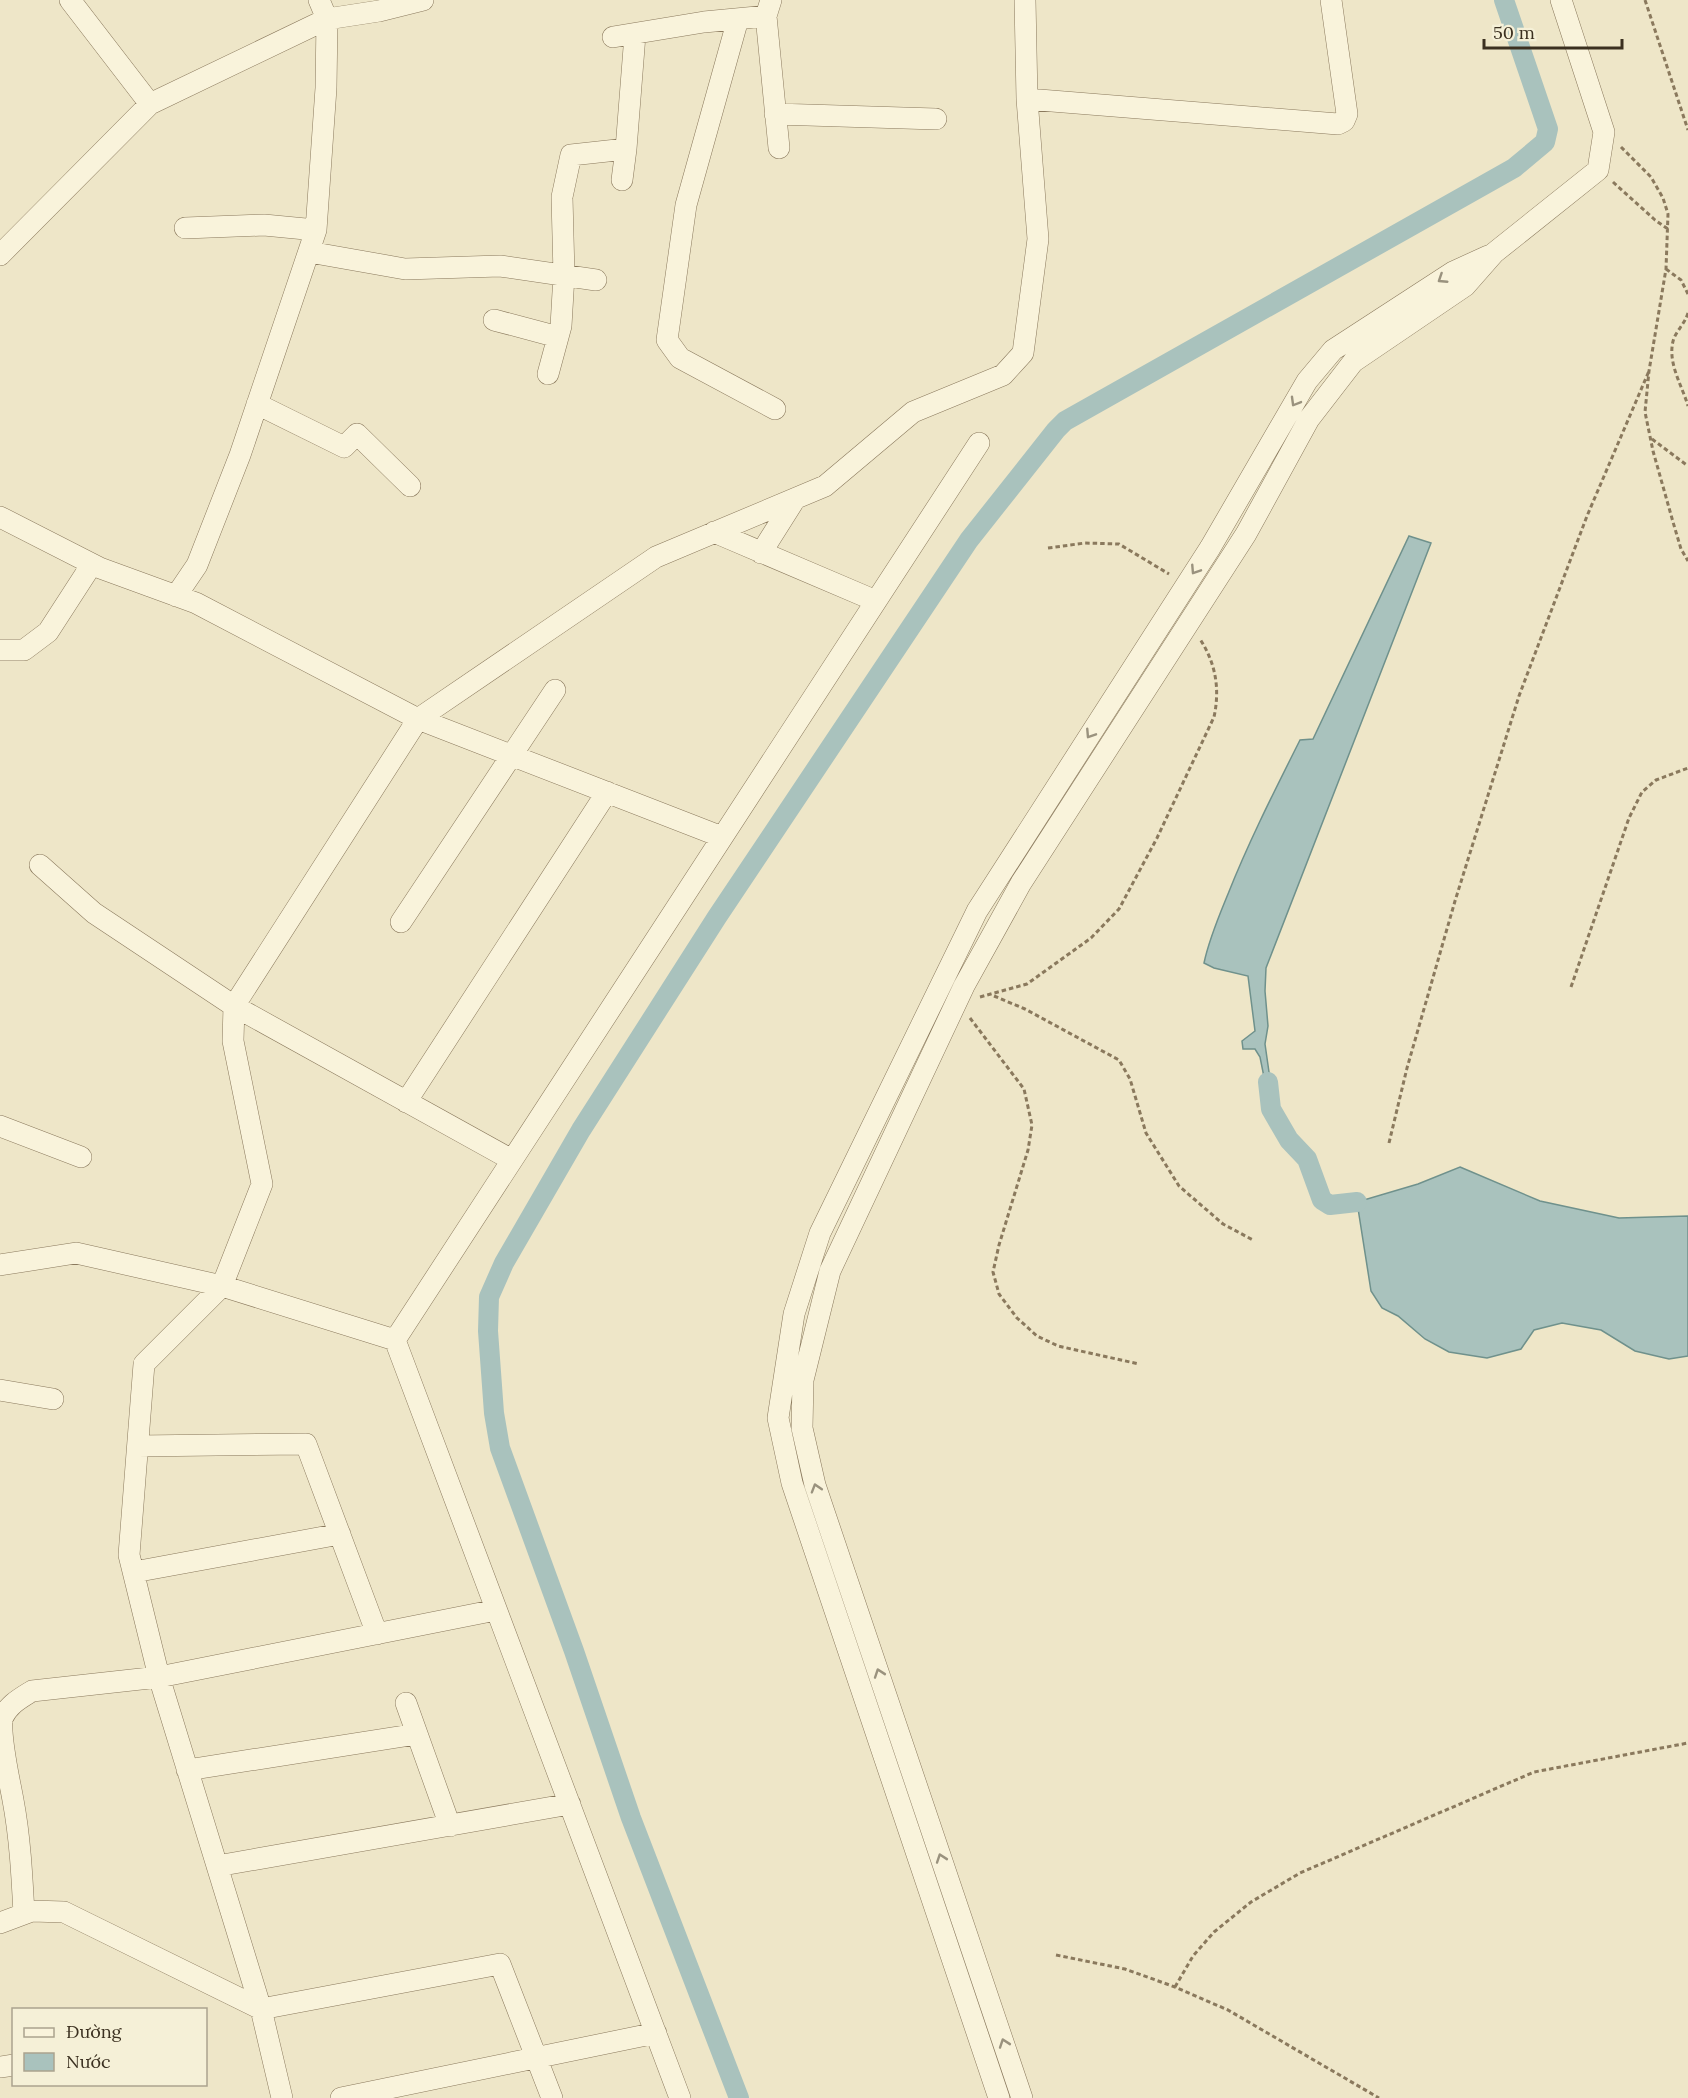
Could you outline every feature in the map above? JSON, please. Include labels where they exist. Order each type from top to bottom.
[{"type":"street","points":[[70,0],[150,105]]},
{"type":"street","points":[[176,596],[197,565],[240,455],[316,230],[326,88],[327,19],[319,0]]},
{"type":"street","points":[[0,255],[150,105],[327,19],[379,11],[423,0]]},
{"type":"street","points":[[282,2098],[261,2009],[159,1677],[129,1555],[144,1364],[222,1286],[262,1184],[233,1041],[234,1006],[418,719],[656,557],[825,486],[913,412],[1003,375],[1023,353],[1038,238],[1027,99],[1025,0]]},
{"type":"street","points":[[1027,99],[1338,124],[1344,122],[1347,114],[1331,0]]},
{"type":"street","points":[[1022,2098],[815,1485],[802,1428],[803,1380],[830,1271],[957,1000],[1021,883],[1245,534],[1309,419],[1353,362],[1465,286],[1494,253],[1598,170],[1604,132],[1561,0]]},
{"type":"street","points":[[613,37],[704,22],[738,19],[768,8],[779,148]]},
{"type":"street","points":[[738,19],[686,205],[667,340],[680,358],[775,409]]},
{"type":"street","points":[[622,180],[636,35]]},
{"type":"street","points":[[775,114],[936,119]]},
{"type":"street","points":[[548,374],[561,326],[564,275],[562,197],[571,155],[626,149]]},
{"type":"street","points":[[185,228],[264,225],[316,230]]},
{"type":"street","points":[[309,252],[405,269],[500,266],[596,280]]},
{"type":"street","points":[[999,2098],[792,1483],[778,1418],[794,1314],[820,1233],[977,911],[1210,548],[1307,381],[1333,350],[1453,272],[1494,253]]},
{"type":"street","points":[[494,320],[558,337]]},
{"type":"street","points":[[257,404],[344,447],[357,434],[410,486]]},
{"type":"street","points":[[394,1340],[979,443]]},
{"type":"street","points":[[761,553],[795,499]]},
{"type":"street","points":[[0,517],[92,564],[196,603],[418,719],[722,837]]},
{"type":"street","points":[[714,532],[876,602]]},
{"type":"street","points":[[0,650],[24,650],[48,632],[92,564]]},
{"type":"street","points":[[1169,611],[1189,622]]},
{"type":"street","points":[[401,922],[555,690]]},
{"type":"street","points":[[406,1102],[607,792]]},
{"type":"street","points":[[39,865],[94,913],[234,1006],[512,1160]]},
{"type":"street","points":[[937,991],[957,1000]]},
{"type":"street","points":[[0,1126],[81,1157]]},
{"type":"street","points":[[0,1265],[76,1253],[222,1286],[394,1340]]},
{"type":"street","points":[[394,1340],[680,2098]]},
{"type":"street","points":[[0,1390],[53,1399]]},
{"type":"street","points":[[138,1446],[306,1444],[377,1634]]},
{"type":"street","points":[[134,1572],[340,1534]]},
{"type":"street","points":[[813,1546],[833,1540]]},
{"type":"street","points":[[24,1914],[21,1857],[13,1799],[0,1749],[2,1720],[14,1702],[32,1691],[159,1677],[496,1610]]},
{"type":"street","points":[[406,1703],[450,1826]]},
{"type":"street","points":[[188,1770],[417,1734]]},
{"type":"street","points":[[217,1866],[570,1804]]},
{"type":"street","points":[[0,1923],[32,1911],[64,1912],[261,2009],[500,1964],[552,2098]]},
{"type":"street","points":[[341,2098],[656,2033]]},
{"type":"path","points":[[1645,0],[1688,130]]},
{"type":"path","points":[[1604,132],[1651,177],[1663,198],[1668,214],[1666,269],[1649,371],[1645,412],[1681,549],[1688,561]]},
{"type":"path","points":[[1598,170],[1668,229]]},
{"type":"path","points":[[1666,269],[1681,280],[1688,294]]},
{"type":"path","points":[[1688,313],[1674,338],[1673,354],[1675,372],[1688,406]]},
{"type":"path","points":[[1389,1143],[1407,1068],[1452,912],[1519,696],[1587,516],[1649,371]]},
{"type":"path","points":[[1651,438],[1688,466]]},
{"type":"path","points":[[1048,548],[1085,543],[1119,544],[1185,585]]},
{"type":"path","points":[[1138,1364],[1058,1346],[1037,1336],[1017,1318],[999,1294],[993,1272],[1028,1150],[1032,1125],[1024,1089],[957,1000],[993,995],[1027,984],[1091,938],[1119,909],[1151,849],[1214,717],[1218,698],[1215,675],[1206,649],[1189,622]]},
{"type":"path","points":[[1571,987],[1629,818],[1642,792],[1656,780],[1688,768]]},
{"type":"path","points":[[993,995],[1025,1009],[1119,1060],[1130,1079],[1146,1133],[1179,1186],[1223,1224],[1253,1240]]},
{"type":"path","points":[[1175,1987],[1193,1956],[1214,1932],[1251,1902],[1300,1873],[1534,1772],[1688,1743]]},
{"type":"path","points":[[1056,1954],[1125,1969],[1228,2010],[1378,2098]]},
{"type":"water","points":[[1409,536],[1431,543],[1266,968],[1268,1026],[1265,1044],[1270,1079],[1265,1082],[1260,1057],[1255,1049],[1243,1049],[1242,1041],[1255,1031],[1248,976],[1214,968],[1204,963],[1206,954],[1214,928],[1253,835],[1300,740],[1313,739]]},
{"type":"water","points":[[1460,1167],[1540,1201],[1619,1218],[1688,1216],[1688,1356],[1669,1359],[1635,1351],[1601,1330],[1562,1323],[1534,1330],[1521,1349],[1487,1358],[1449,1352],[1425,1339],[1398,1316],[1382,1308],[1371,1291],[1357,1202],[1418,1184]]},
{"type":"waterway","points":[[739,2098],[631,1818],[574,1651],[500,1448],[494,1413],[488,1331],[489,1297],[504,1263],[581,1130],[717,917],[969,540],[1056,430],[1065,421],[1514,168],[1545,142],[1548,129],[1504,0]]},
{"type":"waterway","points":[[1268,1082],[1271,1109],[1289,1140],[1307,1159],[1322,1200],[1330,1205],[1357,1202]]}]
